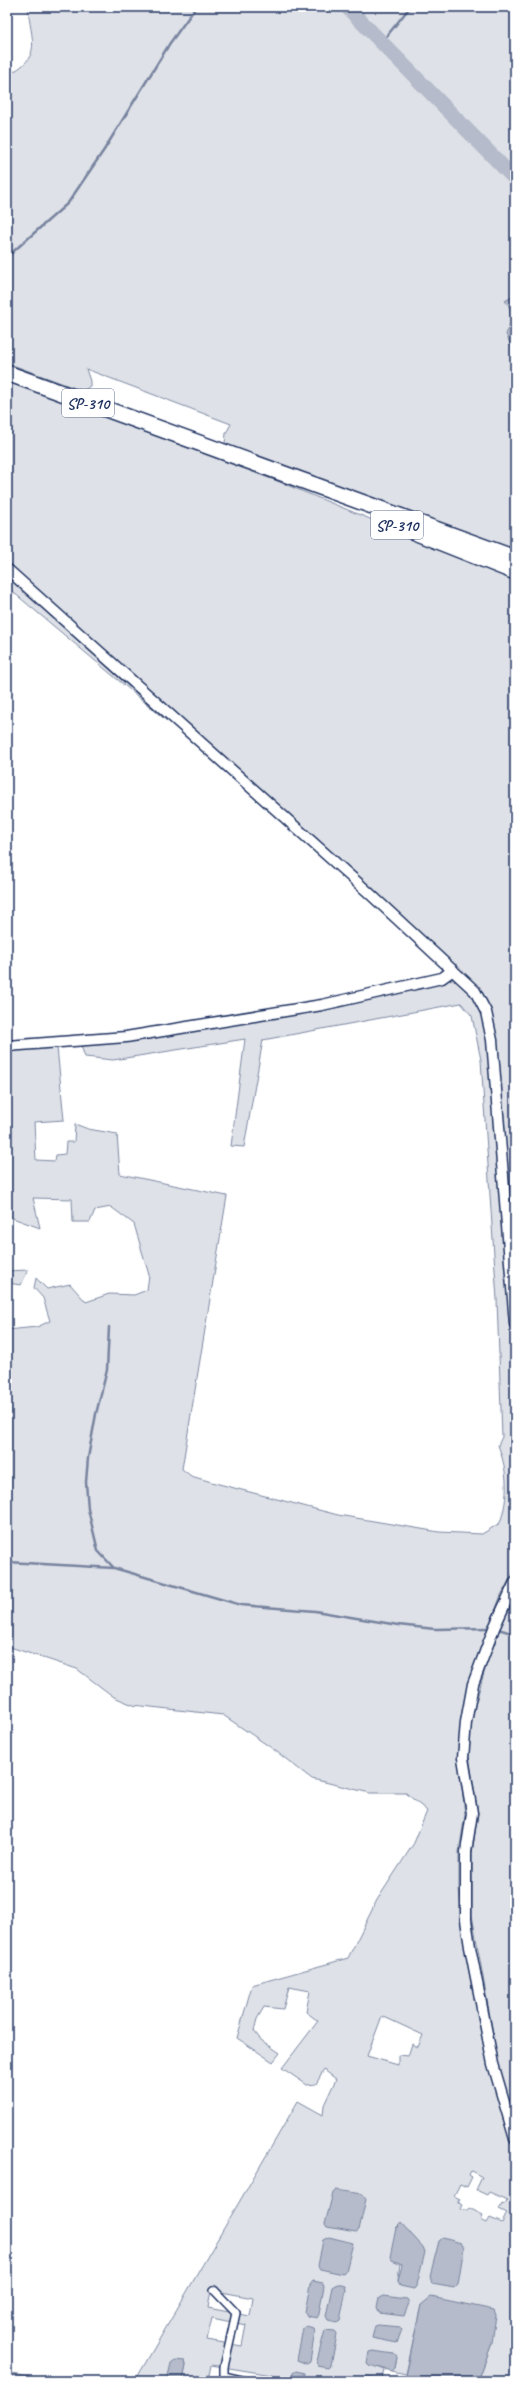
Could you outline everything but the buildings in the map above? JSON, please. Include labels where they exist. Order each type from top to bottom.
[{"type":"main road","name":"SP-310","points":[[7,373],[515,558]]},
{"type":"main road","name":"SP-310","points":[[281,474],[324,496],[515,572]]},
{"type":"street","points":[[7,569],[475,990],[486,1012],[492,1040],[515,1324]]},
{"type":"street","points":[[7,1046],[80,1042],[126,1037],[322,1005],[442,978],[453,970]]},
{"type":"street","points":[[515,1582],[494,1628],[474,1684],[466,1722],[464,1758],[472,1813],[466,1852],[466,1920],[493,2064],[515,2139]]},
{"type":"street","points":[[214,2290],[236,2313],[224,2367],[224,2376],[246,2381]]},
{"type":"shaded area","points":[[28,7],[515,7],[515,298],[510,298],[511,346],[515,350],[515,552],[225,444],[226,433],[231,424],[86,369],[90,386],[83,391],[7,363],[7,75],[27,61],[31,54],[32,38]]},
{"type":"shaded area","points":[[7,381],[277,481],[515,578],[515,1271],[496,1038],[491,1016],[484,997],[475,984],[369,885],[7,563]]},
{"type":"shaded area","points":[[7,577],[167,721],[7,587]]},
{"type":"shaded area","points":[[448,979],[455,979],[468,992],[477,1005],[483,1020],[488,1038],[515,1367],[515,1570],[501,1595],[468,1683],[461,1721],[459,1758],[465,1815],[459,1852],[459,1890],[462,1921],[515,2155],[515,2381],[478,2381],[492,2343],[421,2305],[406,2374],[392,2371],[395,2368],[397,2357],[394,2354],[367,2363],[385,2370],[383,2379],[367,2376],[362,2381],[328,2381],[329,2379],[313,2377],[312,2381],[305,2381],[306,2376],[293,2373],[292,2381],[271,2381],[272,2375],[211,2365],[208,2381],[181,2381],[183,2380],[186,2365],[185,2361],[169,2379],[177,2381],[135,2381],[298,2101],[323,2115],[324,2105],[336,2079],[324,2070],[316,2084],[307,2085],[282,2068],[318,2021],[306,2012],[310,1991],[289,1987],[283,2009],[264,2007],[257,2019],[254,2031],[261,2040],[280,2053],[273,2062],[237,2038],[252,1985],[348,1958],[377,1900],[414,1843],[427,1811],[406,1793],[370,1793],[312,1779],[273,1749],[223,1715],[133,1705],[114,1697],[77,1669],[7,1646],[7,1330],[37,1327],[50,1321],[43,1298],[34,1288],[36,1278],[47,1289],[70,1284],[86,1302],[109,1294],[134,1295],[147,1290],[149,1275],[134,1224],[111,1207],[95,1210],[90,1222],[73,1222],[72,1199],[33,1198],[40,1228],[7,1216],[7,1186],[9,1186],[10,1174],[7,1164],[7,1049],[57,1047],[64,1120],[34,1122],[36,1160],[55,1161],[56,1155],[65,1154],[66,1142],[74,1142],[75,1124],[88,1129],[117,1134],[120,1174],[227,1196],[182,1469],[191,1476],[338,1515],[439,1532],[482,1534],[500,1523],[505,1503],[506,1484],[504,1465],[498,1445],[502,1437],[497,1300],[481,1060],[472,1016],[461,1003],[263,1040],[244,1147],[231,1146],[245,1039],[113,1060],[85,1057],[81,1046],[125,1042]],"holes":[[[382,2016],[423,2035],[418,2047],[412,2044],[408,2056],[398,2055],[398,2065],[367,2056]],[[471,2171],[482,2177],[476,2190],[487,2195],[489,2192],[507,2200],[505,2204],[502,2203],[499,2209],[507,2213],[502,2223],[490,2218],[487,2223],[481,2220],[483,2215],[469,2208],[467,2211],[461,2209],[463,2205],[458,2202],[460,2199],[454,2196],[460,2184],[467,2187],[472,2177],[469,2175]],[[400,2262],[417,2285],[398,2281]],[[211,2290],[253,2298],[250,2316],[208,2308]],[[212,2318],[246,2325],[242,2346],[207,2340]]]},
{"type":"shaded area","points":[[28,1270],[21,1285],[7,1283],[7,1271]]},
{"type":"shaded area","points":[[515,1592],[515,2124],[498,2062],[472,1915],[472,1852],[478,1813],[469,1756],[471,1720],[495,1633]]},
{"type":"shaded area","points":[[7,2373],[51,2381],[7,2381]]},
{"type":"water","points":[[510,298],[515,298],[515,350],[511,346],[506,334],[511,313],[508,304],[505,301]]},
{"type":"water","points":[[336,2190],[363,2194],[366,2199],[359,2230],[356,2232],[327,2227],[325,2224],[333,2193]]},
{"type":"water","points":[[401,2223],[423,2247],[425,2252],[417,2285],[414,2289],[400,2286],[398,2281],[402,2264],[392,2260],[390,2257],[396,2228]]},
{"type":"water","points":[[329,2237],[353,2243],[346,2271],[343,2274],[320,2269],[318,2266],[323,2240]]},
{"type":"water","points":[[443,2238],[461,2243],[464,2247],[458,2284],[454,2288],[432,2284],[430,2276],[439,2241]]},
{"type":"water","points":[[313,2281],[323,2283],[324,2286],[317,2318],[307,2316],[305,2312],[310,2285]]},
{"type":"water","points":[[337,2284],[345,2286],[346,2291],[340,2320],[337,2322],[328,2320],[326,2316],[332,2287]]},
{"type":"water","points":[[383,2296],[407,2299],[409,2303],[404,2316],[379,2313],[377,2308],[379,2298]]},
{"type":"water","points":[[431,2297],[494,2310],[496,2315],[492,2343],[478,2381],[405,2381],[421,2305]]},
{"type":"water","points":[[306,2326],[314,2328],[315,2331],[310,2362],[307,2364],[297,2360],[303,2328]]},
{"type":"water","points":[[375,2326],[400,2327],[402,2329],[397,2343],[372,2338]]},
{"type":"water","points":[[325,2330],[335,2331],[337,2335],[331,2365],[328,2368],[318,2366],[317,2361]]},
{"type":"water","points":[[373,2351],[394,2354],[397,2357],[395,2368],[392,2371],[369,2365],[367,2363],[369,2352]]},
{"type":"water","points":[[175,2360],[185,2361],[186,2366],[183,2380],[169,2379],[168,2376],[171,2363]]},
{"type":"water","points":[[296,2371],[304,2373],[305,2381],[292,2381],[293,2373]]},
{"type":"waterway","points":[[7,257],[68,203],[104,150],[170,43],[196,7]]},
{"type":"waterway","points":[[347,7],[515,179]]},
{"type":"waterway","points":[[382,42],[410,7]]},
{"type":"waterway","points":[[109,1327],[107,1370],[96,1414],[88,1458],[86,1482],[88,1509],[98,1551],[114,1568]]},
{"type":"waterway","points":[[7,1562],[114,1568],[241,1605],[315,1611],[398,1625],[435,1629],[490,1628]]},
{"type":"waterway","points":[[498,1629],[515,1634]]}]
